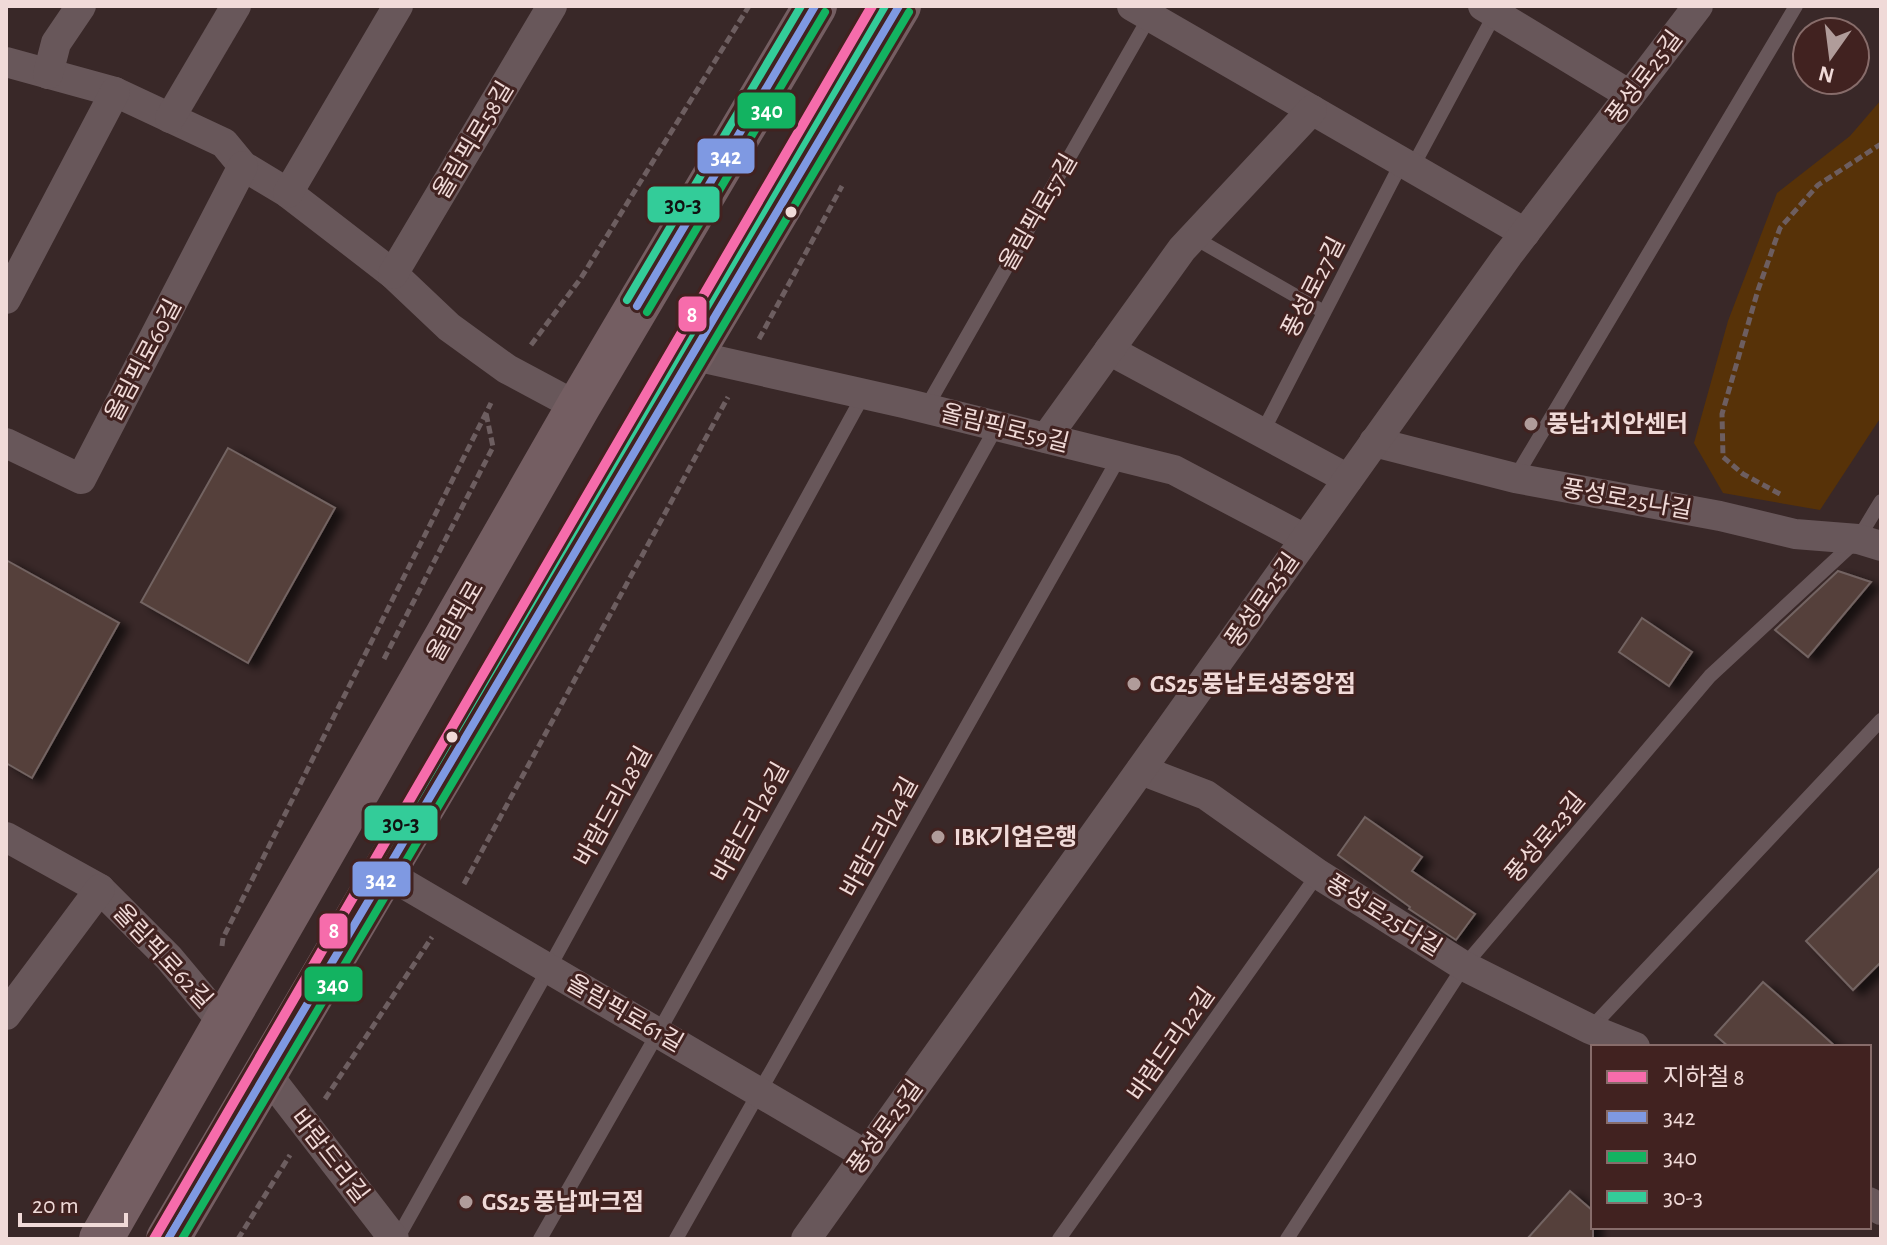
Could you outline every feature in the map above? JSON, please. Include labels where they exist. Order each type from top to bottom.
[{"type":"main road","name":"올림픽로","points":[[101,1239],[578,407],[815,6]]},
{"type":"main road","points":[[168,1239],[899,6]]},
{"type":"street","points":[[48,74],[56,43],[81,6]]},
{"type":"street","points":[[170,118],[236,6]]},
{"type":"street","points":[[288,193],[398,6]]},
{"type":"street","name":"올림픽로58길","points":[[393,274],[552,6]]},
{"type":"street","name":"풍성로25길","points":[[806,1239],[1525,233],[1698,6]]},
{"type":"street","points":[[1493,8],[1630,95]]},
{"type":"street","name":"올림픽로57길","points":[[1141,11],[1525,233]]},
{"type":"street","points":[[6,62],[115,92],[224,143],[243,166],[288,193],[393,274],[449,327],[507,369],[578,407]]},
{"type":"street","points":[[6,299],[115,92]]},
{"type":"street","points":[[1046,438],[1182,249],[1312,110]]},
{"type":"street","name":"올림픽로60길","points":[[6,443],[81,479],[243,166]]},
{"type":"street","points":[[1109,350],[1348,479]]},
{"type":"street","name":"올림픽로59길","points":[[691,355],[926,408],[1174,470],[1305,539]]},
{"type":"street","name":"풍성로25나길","points":[[1374,442],[1515,478],[1720,516],[1795,534],[1869,542]]},
{"type":"street","name":"풍성로25다길","points":[[1141,770],[1206,795],[1318,874],[1464,966],[1590,1029],[1630,1045]]},
{"type":"street","name":"올림픽로62길","points":[[6,837],[100,889],[169,958],[225,1025]]},
{"type":"street","name":"올림픽로61길","points":[[384,872],[866,1155]]},
{"type":"street","name":"올림픽로62길","points":[[6,1015],[100,889]]},
{"type":"street","name":"바람드리길","points":[[266,1073],[396,1239]]},
{"type":"lane","points":[[1515,478],[1796,6]]},
{"type":"lane","name":"풍성로27길","points":[[1262,433],[1324,312],[1493,8]]},
{"type":"lane","name":"올림픽로57길","points":[[926,408],[1141,11]]},
{"type":"lane","points":[[1193,237],[1324,312]]},
{"type":"lane","name":"바람드리28길","points":[[396,1239],[549,968],[864,394]]},
{"type":"lane","name":"바람드리26길","points":[[540,1239],[997,426]]},
{"type":"lane","name":"바람드리24길","points":[[676,1239],[1120,456]]},
{"type":"lane","name":"풍성로23길","points":[[1287,1239],[1464,966],[1710,676],[1869,542],[1881,501]]},
{"type":"lane","points":[[1590,1029],[1881,720]]},
{"type":"lane","name":"바람드리22길","points":[[1059,1239],[1318,874]]},
{"type":"path","points":[[531,345],[581,278],[749,6]]},
{"type":"path","points":[[1795,534],[1782,495],[1743,474],[1723,457],[1722,414],[1758,290],[1780,228],[1818,185],[1881,144]]},
{"type":"path","points":[[238,1239],[307,1126],[450,911],[842,186]]},
{"type":"path","points":[[222,948],[223,938],[491,403]]},
{"type":"shaded area","points":[[1881,100],[1881,417],[1820,510],[1723,493],[1694,443],[1728,321],[1777,193],[1850,136]]},
{"type":"building","points":[[228,448],[335,508],[248,663],[141,602]]},
{"type":"building","points":[[6,560],[119,623],[32,778],[6,763]]},
{"type":"building","points":[[1838,571],[1871,582],[1808,657],[1775,630]]},
{"type":"building","points":[[1642,618],[1692,652],[1669,686],[1619,652]]},
{"type":"building","points":[[1365,817],[1422,857],[1412,871],[1475,914],[1456,940],[1338,855]]},
{"type":"building","points":[[1881,867],[1881,962],[1853,990],[1806,941]]},
{"type":"building","points":[[1763,982],[1834,1045],[1727,1045],[1715,1035]]},
{"type":"building","points":[[1570,1191],[1591,1209],[1593,1239],[1527,1239]]},
{"type":"metro line","name":"8","points":[[154,1239],[872,6]]},
{"type":"transit line","name":"30-3","points":[[627,300],[801,6]]},
{"type":"transit line","name":"342","points":[[637,306],[815,6]]},
{"type":"transit line","name":"30-3","points":[[158,1233],[885,6]]},
{"type":"transit line","name":"342","points":[[168,1239],[899,6]]},
{"type":"transit line","name":"340","points":[[647,312],[825,12]]},
{"type":"transit line","name":"340","points":[[182,1239],[909,12]]},
{"type":"place","name":"풍납1치안센터","points":[[1531,424]]},
{"type":"place","name":"GS25 풍납토성중앙점","points":[[1134,684]]},
{"type":"place","name":"IBK기업은행","points":[[938,837]]},
{"type":"place","name":"GS25 풍납파크점","points":[[466,1202]]}]
